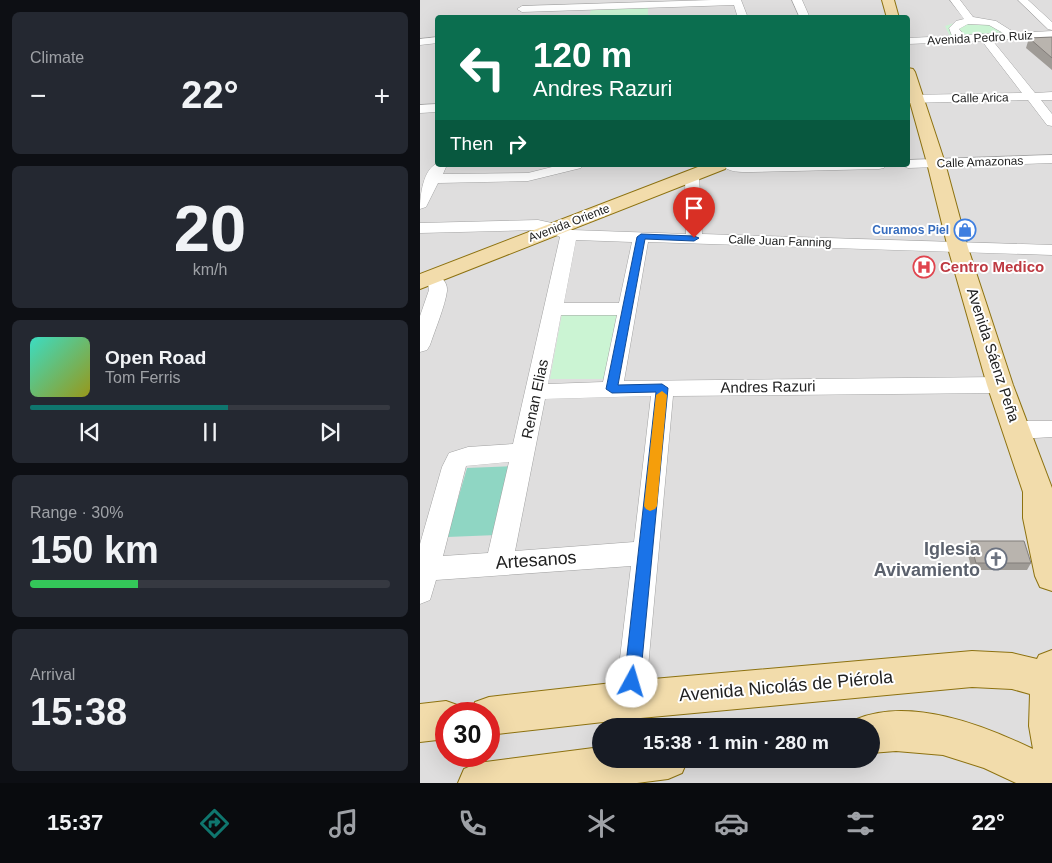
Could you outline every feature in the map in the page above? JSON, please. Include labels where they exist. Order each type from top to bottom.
[{"type":"main road","points":[[888,0],[892,15]]},
{"type":"main road","name":"Avenida Sáenz Peña","points":[[910,86],[912,99],[936,164],[958,248],[1000,385],[1045,503],[1038,518],[1052,576]]},
{"type":"main road","name":"Avenida Oriente","points":[[425,279],[562,232],[714,167]]},
{"type":"main road","name":"Avenida Nicolás de Piérola","points":[[500,715],[630,700],[972,669],[1052,677]]},
{"type":"main road","points":[[1052,677],[1047,698],[1047,721],[1052,747]]},
{"type":"main road","points":[[420,723],[435,721]]},
{"type":"main road","points":[[880,733],[910,731],[936,733],[960,738],[990,749],[1052,780]]},
{"type":"main road","points":[[478,783],[597,768]]},
{"type":"street","points":[[520,13],[528,0]]},
{"type":"street","points":[[798,0],[804,15]]},
{"type":"street","points":[[955,0],[970,20]]},
{"type":"street","points":[[1023,0],[1052,27]]},
{"type":"street","points":[[520,13],[585,7],[738,2],[742,15]]},
{"type":"street","points":[[582,15],[585,7]]},
{"type":"street","points":[[963,39],[955,33],[954,28],[959,23],[970,20],[1001,27],[1012,36]]},
{"type":"street","name":"Avenida Pedro Ruiz","points":[[910,41],[1052,34]]},
{"type":"street","points":[[985,38],[1052,122]]},
{"type":"street","points":[[420,42],[435,40]]},
{"type":"street","name":"Calle Arica","points":[[912,99],[1052,96]]},
{"type":"street","points":[[420,110],[435,108]]},
{"type":"street","name":"Calle Amazonas","points":[[910,164],[1052,159]]},
{"type":"street","points":[[421,198],[439,167]]},
{"type":"street","points":[[433,179],[530,171],[542,175],[569,167]]},
{"type":"street","points":[[736,167],[794,167]]},
{"type":"street","points":[[692,176],[694,238]]},
{"type":"street","name":"Calle Juan Fanning","points":[[420,228],[538,225],[562,232],[641,237],[1052,250]]},
{"type":"street","name":"Renan Elias","points":[[500,563],[554,309],[562,232]]},
{"type":"street","points":[[612,389],[641,237]]},
{"type":"street","points":[[420,344],[438,290],[436,282],[425,279]]},
{"type":"street","points":[[554,309],[627,309]]},
{"type":"street","name":"Andres Razuri","points":[[536,392],[662,388],[1000,385]]},
{"type":"street","points":[[630,700],[662,388]]},
{"type":"street","points":[[1018,430],[1052,429]]},
{"type":"street","points":[[423,580],[454,467],[458,460],[468,456],[524,452]]},
{"type":"street","name":"Artesanos","points":[[423,580],[500,563],[645,554]]},
{"type":"shaded area","points":[[420,0],[1052,0],[1052,783],[420,783]]},
{"type":"green space","points":[[648,7],[648,15],[590,15],[591,9]]},
{"type":"green space","points":[[964,20],[986,22],[1008,33],[950,36],[945,26]]},
{"type":"green space","points":[[562,314],[619,314],[606,379],[550,379]]},
{"type":"green space","points":[[513,466],[497,535],[447,537],[467,468]]},
{"type":"building","points":[[1052,37],[1052,58],[1029,38]]},
{"type":"building","name":"Iglesia Avivamiento","points":[[970,541],[1024,541],[1031,563],[976,563]]},
{"type":"slow traffic","points":[[650,506],[662,395]]},
{"type":"place","name":"Curamos Piel","points":[[965,230]]},
{"type":"place","name":"Centro Medico","points":[[924,267]]},
{"type":"place","name":"Iglesia Avivamiento","points":[[996,559]]},
{"type":"route","points":[[632,682],[662,388],[612,389],[641,237],[694,238]]}]
